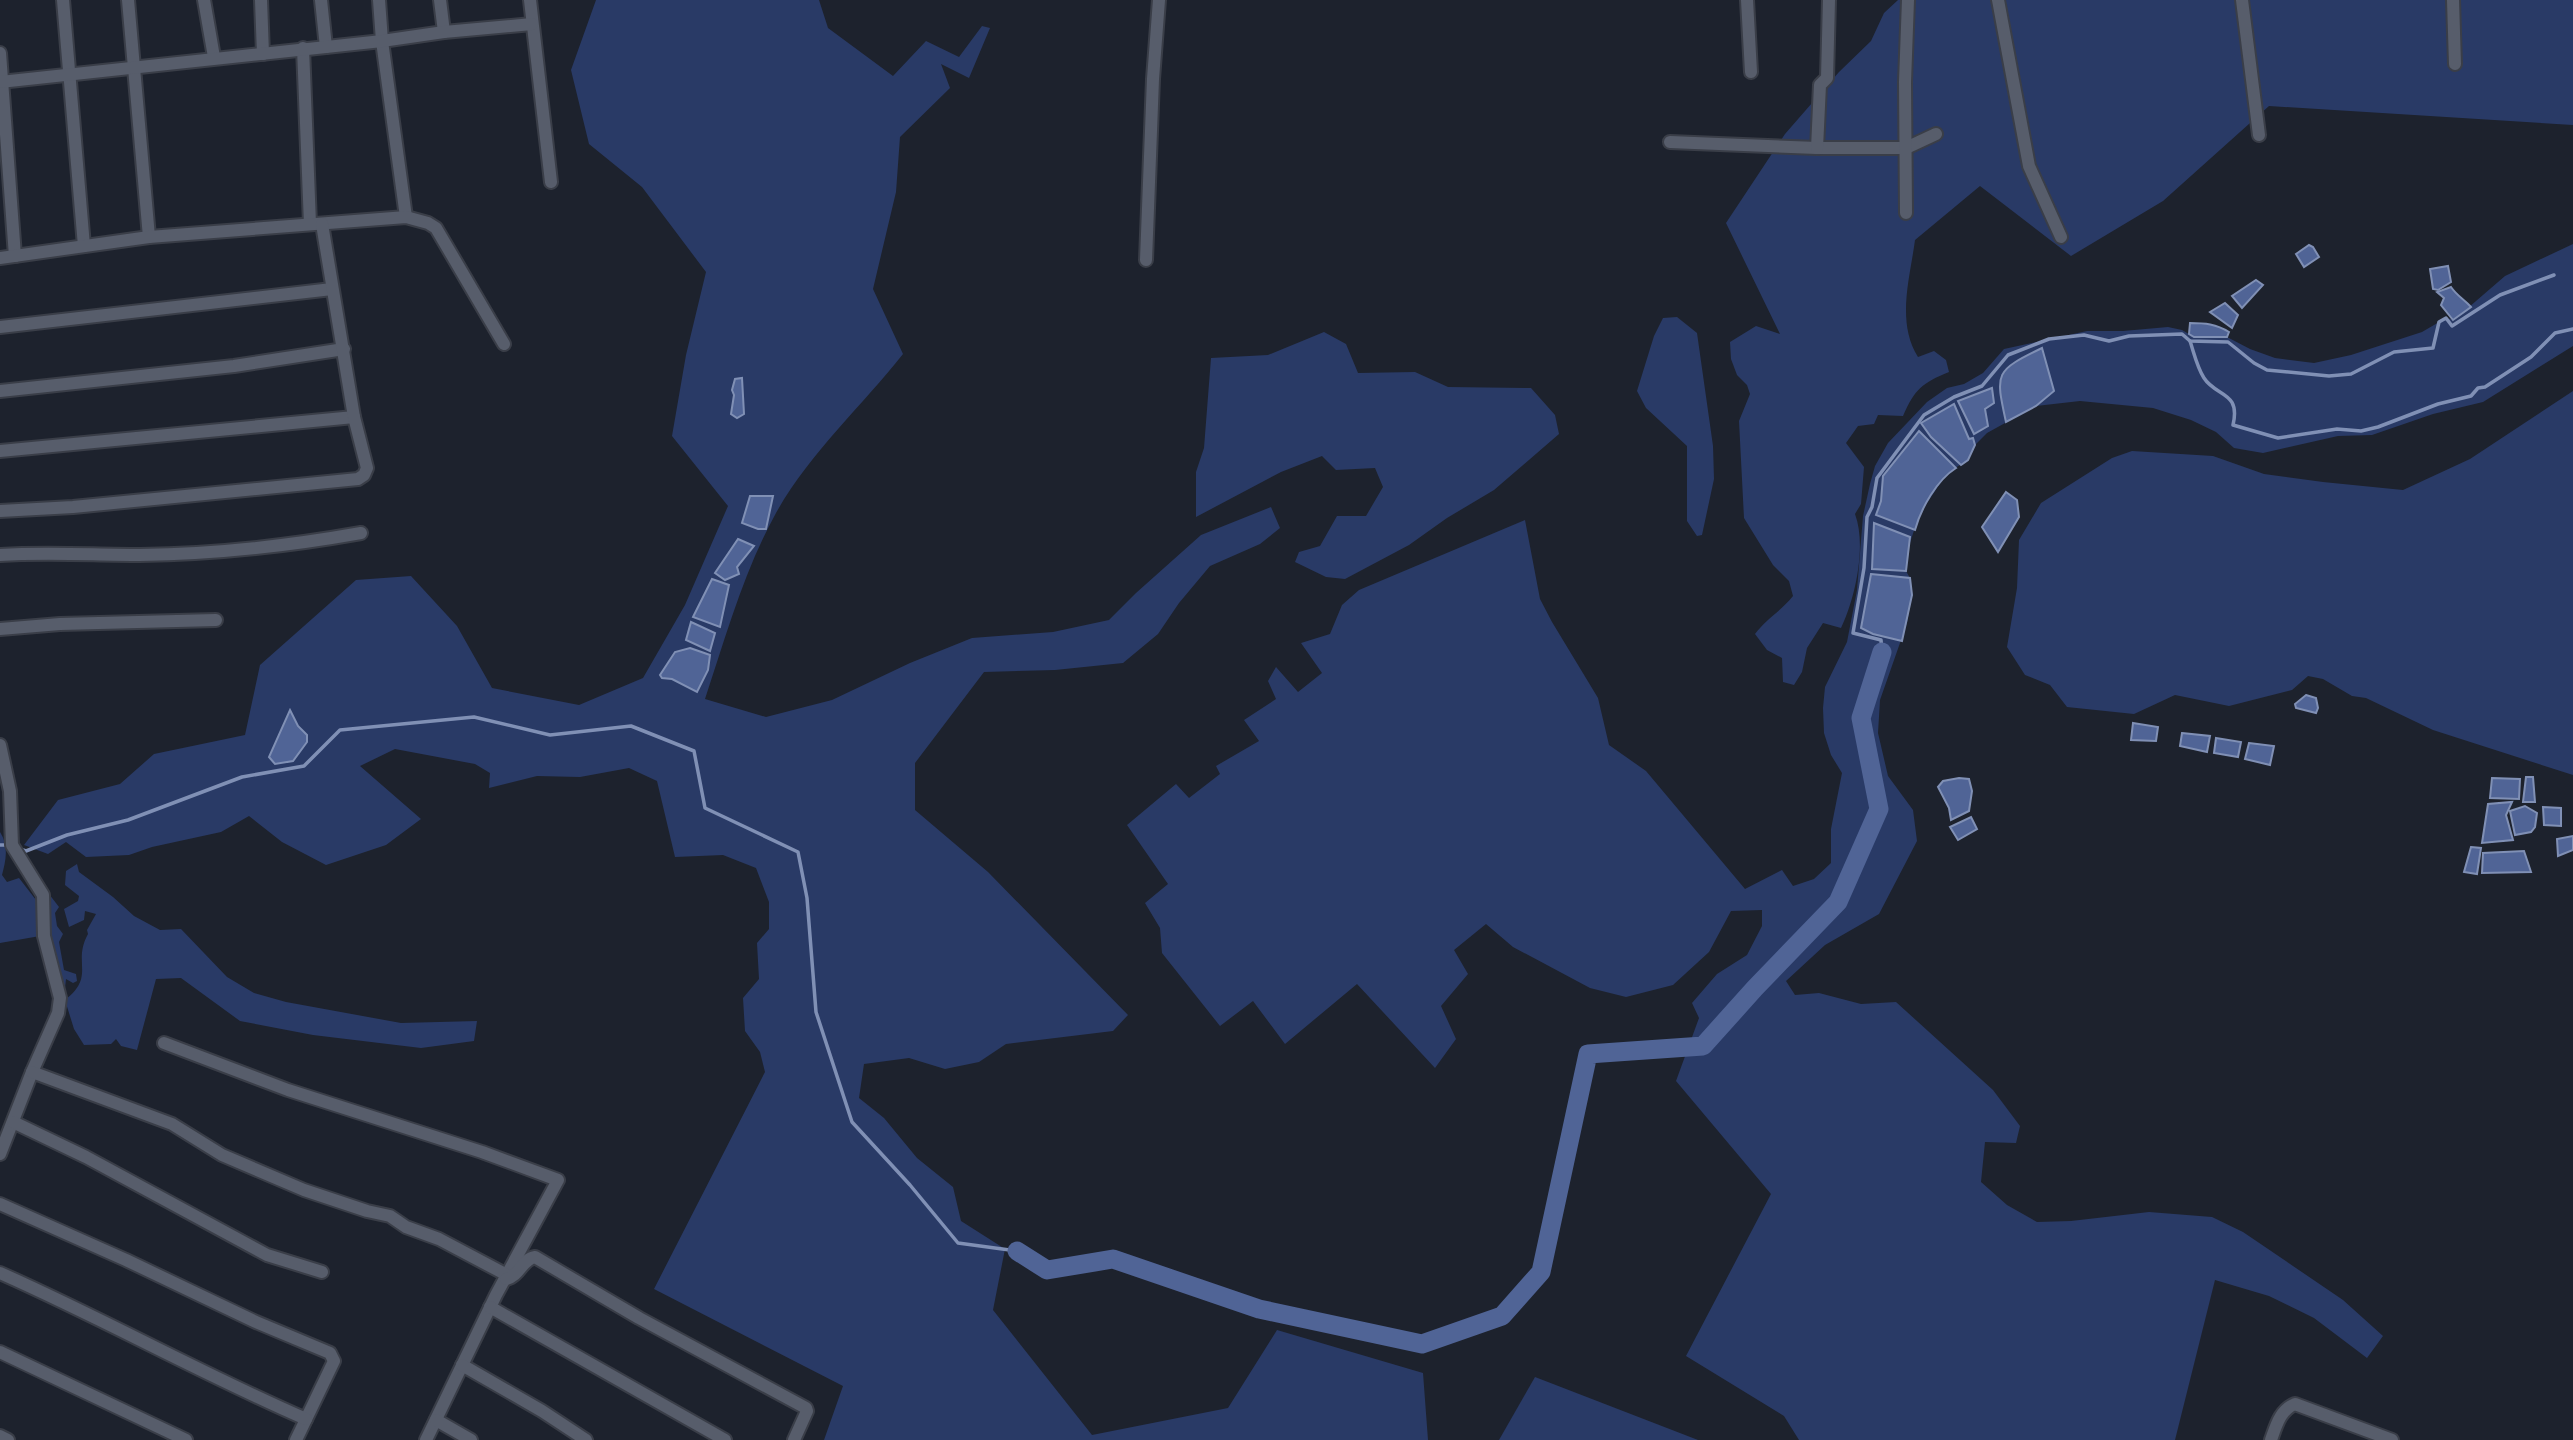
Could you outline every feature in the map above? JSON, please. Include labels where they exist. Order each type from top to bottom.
[{"type":"street","points":[[63,0],[85,246]]},
{"type":"street","points":[[128,0],[149,237]]},
{"type":"street","points":[[204,0],[214,57]]},
{"type":"street","points":[[261,0],[263,54]]},
{"type":"street","points":[[321,0],[326,47]]},
{"type":"street","points":[[379,0],[406,217]]},
{"type":"street","points":[[440,0],[444,32]]},
{"type":"street","points":[[530,0],[551,182]]},
{"type":"street","points":[[1146,260],[1159,0]]},
{"type":"street","points":[[1747,0],[1751,72]]},
{"type":"street","points":[[1817,148],[1821,85],[1827,78],[1829,0]]},
{"type":"street","points":[[1906,213],[1905,82],[1908,0]]},
{"type":"street","points":[[1998,0],[2029,166],[2060,237]]},
{"type":"street","points":[[2242,0],[2259,135]]},
{"type":"street","points":[[2453,0],[2455,64]]},
{"type":"street","points":[[1,82],[532,24]]},
{"type":"street","points":[[0,511],[73,507],[358,479],[363,475],[367,468],[354,417],[332,289],[316,224],[303,48]]},
{"type":"street","points":[[0,53],[15,256]]},
{"type":"street","points":[[1670,142],[1817,148],[1906,148],[1936,134]]},
{"type":"street","points":[[0,258],[149,237],[406,217],[436,228],[504,344]]},
{"type":"street","points":[[0,327],[332,289]]},
{"type":"street","points":[[0,391],[234,366],[344,349]]},
{"type":"street","points":[[0,451],[354,417]]},
{"type":"street","points":[[0,555],[50,552],[141,555],[233,551],[300,544],[361,533]]},
{"type":"street","points":[[0,629],[61,624],[216,620]]},
{"type":"street","points":[[0,745],[10,791],[12,845],[43,895],[44,936],[60,998],[58,1013],[0,1154]]},
{"type":"street","points":[[164,1043],[288,1090],[482,1152],[558,1180],[490,1307],[426,1440]]},
{"type":"street","points":[[32,1072],[172,1124],[233,1160],[304,1190],[390,1216],[406,1227],[439,1239],[506,1278],[516,1275],[527,1260],[535,1257],[639,1318],[806,1408],[794,1440]]},
{"type":"street","points":[[13,1122],[86,1157],[267,1255],[322,1272]]},
{"type":"street","points":[[0,1204],[256,1322],[330,1353],[334,1361],[296,1440]]},
{"type":"street","points":[[0,1273],[108,1323],[235,1388],[306,1419]]},
{"type":"street","points":[[490,1307],[725,1440]]},
{"type":"street","points":[[0,1352],[186,1440]]},
{"type":"street","points":[[462,1365],[586,1440]]},
{"type":"street","points":[[2271,1440],[2282,1414],[2295,1404],[2392,1440]]},
{"type":"street","points":[[436,1420],[471,1440]]},
{"type":"street","points":[[0,1436],[8,1440]]},
{"type":"shaded area","points":[[596,0],[819,0],[828,28],[893,76],[926,41],[959,57],[982,26],[990,28],[969,78],[941,64],[950,88],[900,137],[896,192],[873,289],[903,354],[820,450],[776,513],[745,581],[705,699],[766,717],[832,700],[910,663],[972,638],[1053,632],[1109,620],[1201,535],[1271,507],[1280,528],[1260,544],[1210,566],[1179,603],[1158,634],[1123,663],[1055,670],[984,672],[915,763],[915,810],[988,872],[1128,1015],[1113,1031],[1006,1044],[979,1062],[945,1069],[909,1058],[864,1064],[859,1098],[884,1118],[917,1158],[953,1187],[961,1221],[1005,1249],[993,1310],[1092,1435],[1228,1408],[1277,1330],[1423,1373],[1428,1440],[824,1440],[843,1386],[654,1289],[765,1072],[760,1052],[745,1031],[743,998],[759,979],[757,943],[769,929],[769,902],[756,868],[723,855],[675,857],[657,781],[629,768],[580,777],[537,776],[489,788],[490,773],[475,764],[395,749],[360,766],[421,819],[386,845],[326,865],[282,842],[249,816],[221,832],[152,847],[129,855],[86,857],[66,842],[48,854],[24,845],[58,800],[120,784],[154,754],[245,735],[260,665],[356,580],[411,576],[457,626],[492,688],[579,705],[643,678],[685,605],[728,506],[672,436],[686,355],[706,272],[642,187],[589,144],[571,70]]},
{"type":"shaded area","points":[[1898,0],[2573,0],[2573,125],[2269,106],[2163,201],[2071,256],[1980,186],[1915,240],[1906,300],[1911,343],[1918,357],[1934,351],[1946,360],[1949,372],[1920,388],[1903,416],[1878,415],[1874,424],[1858,426],[1846,443],[1864,467],[1861,504],[1855,514],[1860,556],[1855,588],[1841,628],[1823,623],[1807,648],[1802,672],[1794,685],[1783,682],[1782,658],[1767,650],[1755,634],[1793,596],[1789,581],[1773,565],[1744,518],[1739,421],[1750,394],[1747,385],[1737,375],[1731,359],[1730,342],[1756,326],[1780,334],[1726,223],[1785,134],[1839,72],[1871,41],[1884,13]]},
{"type":"shaded area","points":[[2573,244],[2573,346],[2483,402],[2433,414],[2372,435],[2338,436],[2263,453],[2234,448],[2216,432],[2191,420],[2153,408],[2080,401],[2036,406],[1987,433],[1975,445],[1968,460],[1947,473],[1919,515],[1907,552],[1906,571],[1910,578],[1912,595],[1907,623],[1880,700],[1878,733],[1888,776],[1913,810],[1917,841],[1879,914],[1825,945],[1786,981],[1795,995],[1819,993],[1861,1004],[1896,1002],[1993,1090],[2020,1126],[2016,1143],[1985,1142],[1981,1182],[2007,1205],[2037,1222],[2149,1212],[2212,1217],[2243,1232],[2343,1300],[2383,1336],[2367,1358],[2314,1318],[2269,1296],[2215,1280],[2175,1440],[1799,1440],[1784,1416],[1686,1356],[1771,1194],[1676,1081],[1699,1018],[1692,1003],[1717,974],[1747,955],[1762,926],[1762,910],[1731,911],[1709,952],[1673,985],[1626,997],[1590,988],[1513,947],[1486,924],[1454,950],[1468,974],[1441,1006],[1456,1039],[1435,1068],[1357,984],[1285,1044],[1253,1001],[1220,1026],[1162,953],[1160,928],[1145,903],[1168,884],[1127,825],[1176,784],[1189,798],[1220,774],[1216,766],[1259,741],[1244,720],[1276,699],[1268,681],[1276,667],[1298,692],[1322,673],[1301,643],[1330,634],[1342,605],[1359,590],[1525,520],[1540,599],[1598,698],[1609,745],[1646,771],[1745,889],[1782,870],[1793,886],[1814,879],[1831,863],[1831,829],[1842,773],[1831,755],[1824,733],[1825,687],[1847,642],[1857,590],[1863,516],[1870,484],[1875,466],[1888,443],[1927,402],[1947,388],[1964,384],[1983,373],[2004,349],[2087,331],[2168,327],[2182,330],[2194,337],[2227,337],[2275,358],[2314,363],[2351,355],[2422,332],[2446,318],[2454,320],[2505,276]]},
{"type":"shaded area","points":[[2309,245],[2319,257],[2304,267],[2296,254]]},
{"type":"shaded area","points":[[2448,266],[2451,282],[2438,290],[2433,289],[2430,269]]},
{"type":"shaded area","points":[[2256,280],[2263,285],[2242,308],[2232,296]]},
{"type":"shaded area","points":[[2451,287],[2471,307],[2453,320],[2441,305],[2444,298],[2437,292]]},
{"type":"shaded area","points":[[2225,303],[2238,315],[2232,328],[2210,312]]},
{"type":"shaded area","points":[[1677,317],[1697,333],[1713,446],[1714,479],[1702,535],[1697,536],[1687,521],[1687,446],[1646,408],[1637,391],[1654,336],[1663,318]]},
{"type":"shaded area","points":[[2190,323],[2210,324],[2229,332],[2227,337],[2194,337],[2189,334]]},
{"type":"shaded area","points":[[1324,332],[1346,344],[1358,373],[1415,372],[1448,387],[1531,388],[1555,415],[1559,434],[1494,490],[1409,545],[1345,579],[1326,577],[1295,562],[1299,552],[1320,546],[1337,516],[1366,516],[1383,487],[1375,468],[1336,470],[1322,456],[1281,472],[1196,517],[1196,472],[1204,448],[1211,358],[1268,355]]},
{"type":"shaded area","points":[[2042,348],[2054,391],[2036,406],[2006,422],[2000,393],[2002,375],[2015,362]]},
{"type":"shaded area","points":[[742,378],[744,414],[737,418],[731,414],[734,395],[732,390],[735,379]]},
{"type":"shaded area","points":[[1992,388],[1994,403],[1985,409],[1988,426],[1974,434],[1958,401]]},
{"type":"shaded area","points":[[2573,391],[2573,775],[2433,730],[2366,698],[2352,696],[2323,679],[2308,676],[2292,690],[2229,706],[2175,695],[2134,714],[2067,707],[2050,685],[2025,675],[2007,647],[2017,588],[2019,540],[2041,503],[2112,458],[2132,451],[2213,456],[2264,474],[2403,490],[2470,459]]},
{"type":"shaded area","points":[[1954,404],[1969,439],[1973,438],[1975,445],[1968,460],[1961,465],[1931,437],[1921,423]]},
{"type":"shaded area","points":[[1919,431],[1956,468],[1942,480],[1931,495],[1915,530],[1876,515],[1881,501],[1883,476]]},
{"type":"shaded area","points":[[2006,492],[2017,500],[2019,517],[1998,552],[1982,527]]},
{"type":"shaded area","points":[[750,496],[773,496],[766,529],[742,523]]},
{"type":"shaded area","points":[[1874,523],[1910,537],[1906,571],[1872,569]]},
{"type":"shaded area","points":[[738,539],[754,546],[737,567],[739,574],[725,580],[715,573]]},
{"type":"shaded area","points":[[1871,574],[1910,578],[1912,595],[1902,641],[1861,628]]},
{"type":"shaded area","points":[[712,579],[729,585],[720,627],[693,617]]},
{"type":"shaded area","points":[[691,622],[715,633],[710,651],[686,640]]},
{"type":"shaded area","points":[[690,648],[710,655],[708,670],[697,692],[660,675],[675,652]]},
{"type":"shaded area","points":[[2306,695],[2316,698],[2316,713],[2296,708],[2295,704]]},
{"type":"shaded area","points":[[290,710],[298,726],[307,735],[307,742],[293,761],[275,764],[269,757]]},
{"type":"shaded area","points":[[2133,723],[2158,727],[2156,741],[2131,740]]},
{"type":"shaded area","points":[[2182,733],[2210,736],[2207,752],[2180,746]]},
{"type":"shaded area","points":[[2216,738],[2241,742],[2238,757],[2214,753]]},
{"type":"shaded area","points":[[2249,743],[2274,746],[2270,765],[2245,759]]},
{"type":"shaded area","points":[[2526,777],[2533,777],[2535,802],[2523,802]]},
{"type":"shaded area","points":[[2492,778],[2520,779],[2519,799],[2490,798]]},
{"type":"shaded area","points":[[1969,779],[1972,791],[1969,811],[1951,820],[1949,808],[1938,787],[1943,781]]},
{"type":"shaded area","points":[[2512,802],[2506,815],[2513,840],[2482,843],[2488,804]]},
{"type":"shaded area","points":[[2525,806],[2537,813],[2535,827],[2531,832],[2515,835],[2510,811]]},
{"type":"shaded area","points":[[2543,807],[2561,808],[2561,826],[2544,825]]},
{"type":"shaded area","points":[[1971,817],[1977,829],[1958,840],[1950,827]]},
{"type":"shaded area","points":[[0,832],[6,848],[2,875],[7,882],[19,878],[43,909],[40,936],[0,943]]},
{"type":"shaded area","points":[[2573,836],[2573,850],[2558,856],[2557,839]]},
{"type":"shaded area","points":[[2471,847],[2481,848],[2477,874],[2464,872]]},
{"type":"shaded area","points":[[2524,851],[2531,872],[2482,873],[2483,853]]},
{"type":"shaded area","points":[[77,864],[79,872],[134,916],[160,930],[181,929],[227,977],[254,993],[286,1002],[401,1023],[477,1021],[474,1041],[421,1048],[313,1035],[240,1021],[181,978],[156,979],[137,1050],[121,1046],[116,1039],[111,1044],[84,1045],[74,1029],[65,1000],[79,984],[82,976],[82,953],[87,930],[96,914],[85,911],[84,920],[69,927],[64,909],[78,901],[79,896],[65,885],[66,871]]},
{"type":"shaded area","points":[[49,894],[59,907],[55,913],[57,926],[63,934],[59,942],[64,970],[76,974],[77,981],[73,983],[66,979],[65,988],[62,988],[47,936]]},
{"type":"shaded area","points":[[1535,1377],[1698,1440],[1499,1440]]},
{"type":"waterway","points":[[1882,652],[1881,640],[1853,633],[1864,568],[1867,517],[1872,507],[1877,478],[1924,415],[1954,397],[1982,386],[2008,355],[2049,339],[2084,335],[2109,341],[2129,336],[2182,334],[2190,341],[2228,342],[2267,370],[2329,376],[2351,374],[2394,352],[2433,348],[2439,322],[2446,318],[2452,326],[2500,295],[2554,275]]},
{"type":"waterway","points":[[2190,341],[2204,378],[2231,400],[2235,414],[2233,425],[2278,438],[2337,429],[2361,431],[2438,404],[2471,396],[2478,388],[2485,387],[2531,357],[2555,333],[2573,329]]},
{"type":"waterway","points":[[1017,1251],[1047,1270],[1113,1259],[1259,1309],[1422,1344],[1502,1316],[1541,1272],[1588,1054],[1703,1046],[1838,902],[1879,809],[1861,718],[1882,652]]},
{"type":"waterway","points":[[20,849],[26,851],[67,835],[128,820],[242,777],[304,766],[340,730],[474,717],[550,735],[631,726],[694,751],[705,808],[798,852],[807,898],[816,1012],[852,1122],[910,1185],[958,1243],[1017,1251]]},
{"type":"waterway","points":[[0,845],[9,845]]}]
